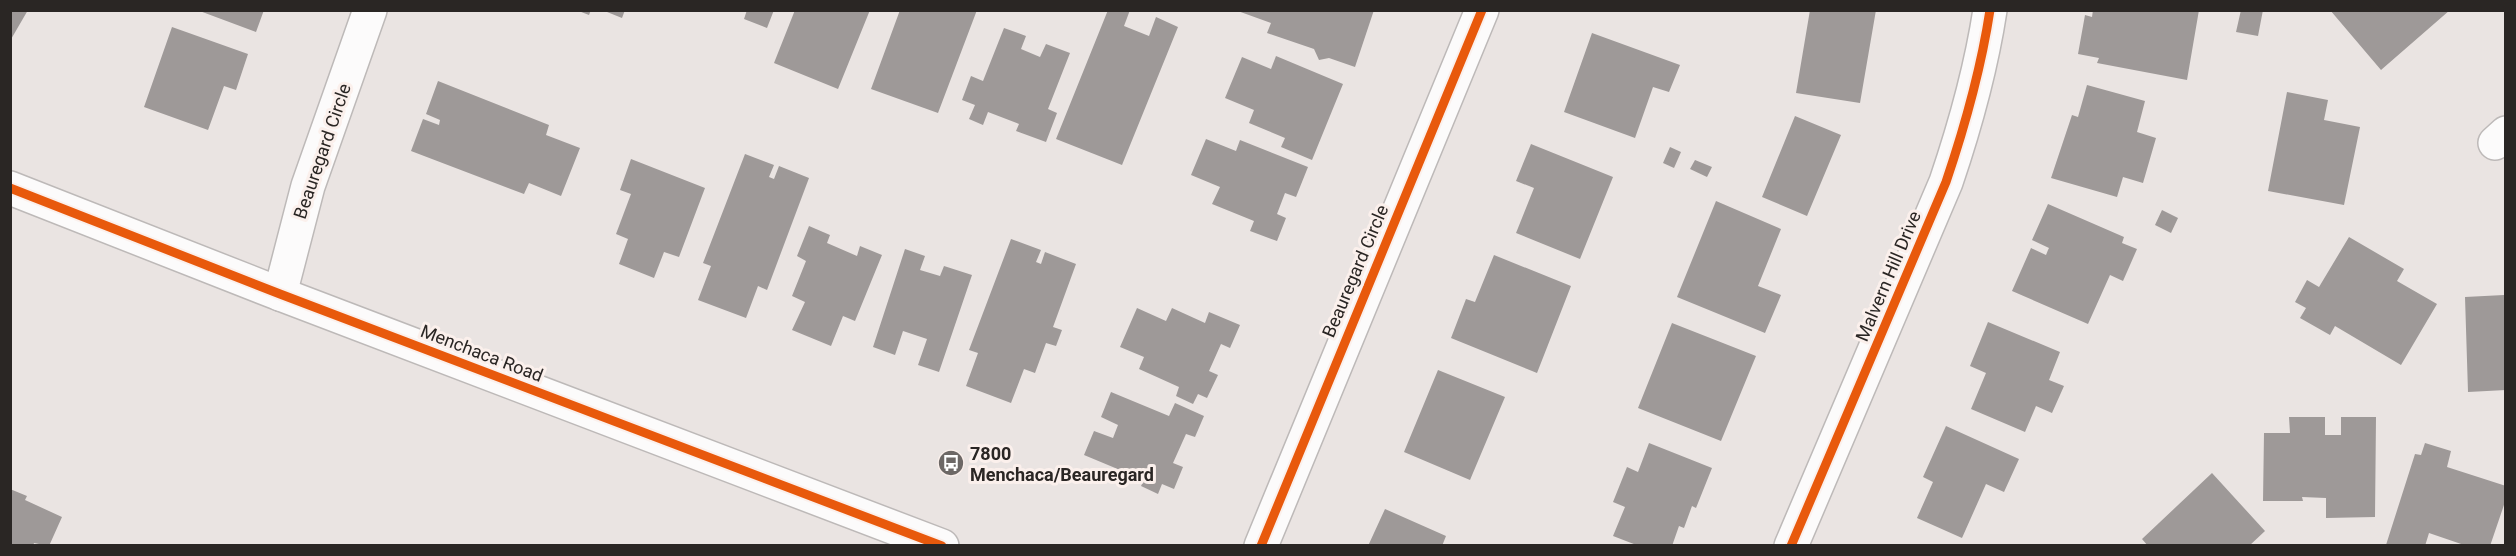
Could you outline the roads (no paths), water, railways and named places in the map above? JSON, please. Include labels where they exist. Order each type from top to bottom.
[{"type":"street","name":"Beauregard Circle","points":[[280,294],[308,186],[370,10]]},
{"type":"street","name":"Beauregard Circle","points":[[1261,546],[1482,10]]},
{"type":"street","name":"Malvern Hill Drive","points":[[1791,546],[1946,182],[1964,129],[1986,42],[1990,10]]},
{"type":"street","name":"Menchaca Road","points":[[10,188],[280,294],[942,546]]},
{"type":"place","name":"7800 Menchaca/Beauregard","points":[[951,463]]}]
